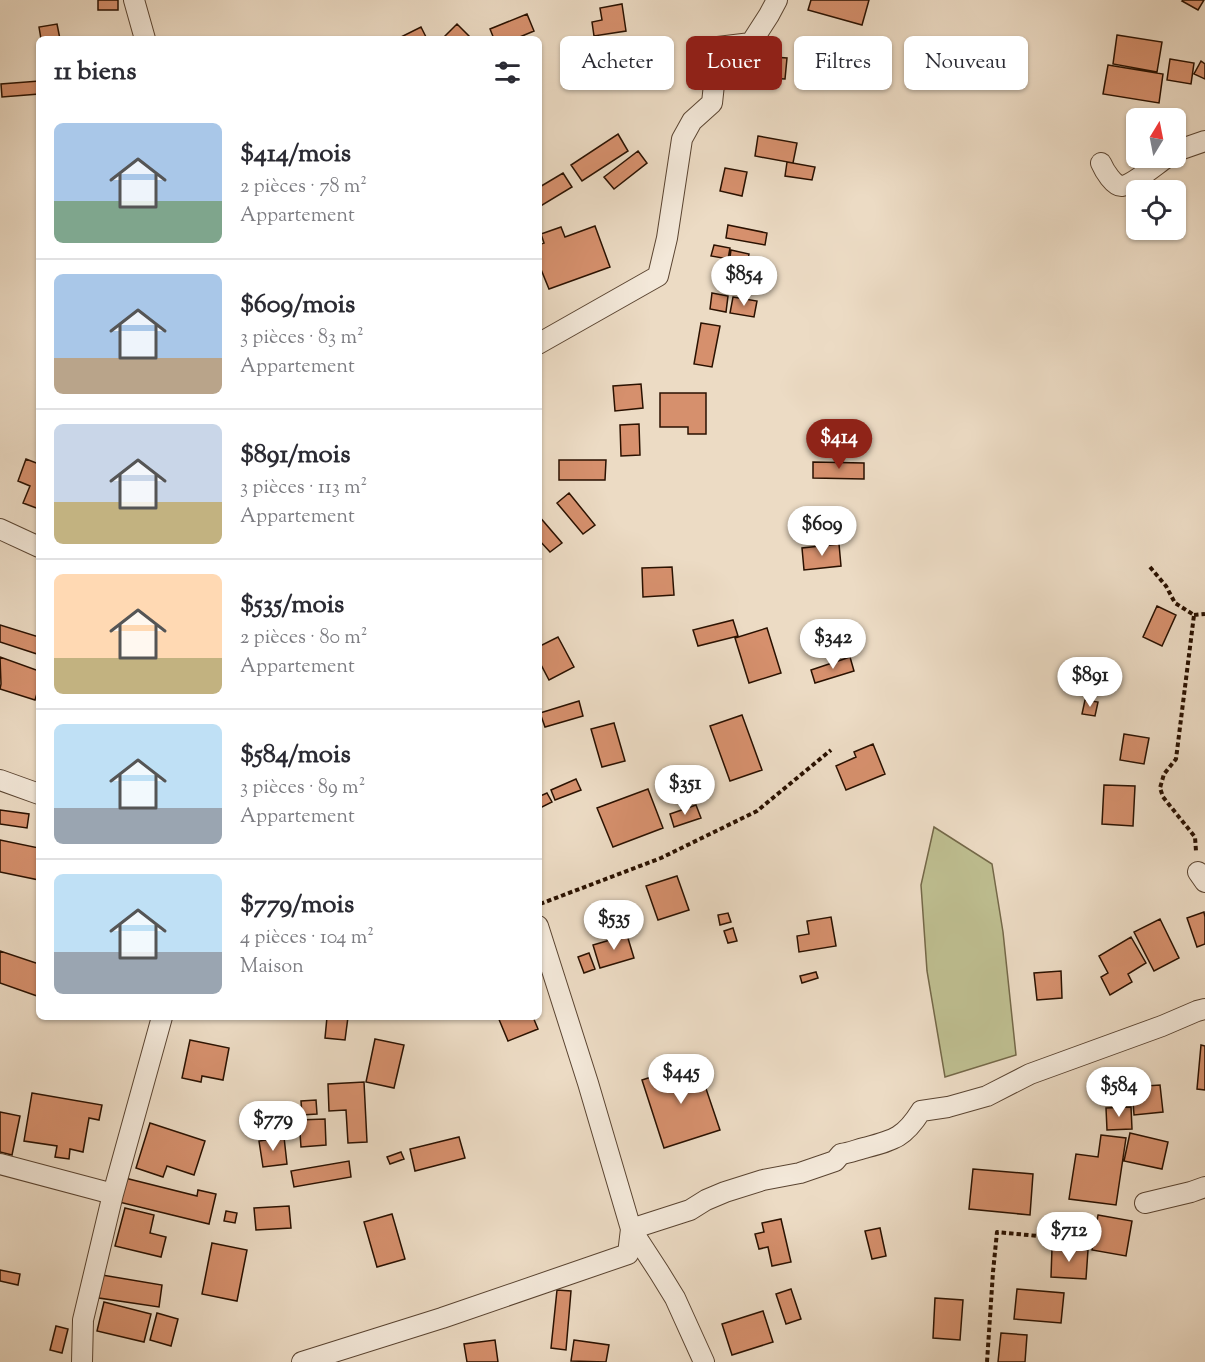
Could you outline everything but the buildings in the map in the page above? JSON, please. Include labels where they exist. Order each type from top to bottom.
[{"type":"street","points":[[134,0],[144,36]]},
{"type":"street","points":[[542,342],[658,276],[667,238],[682,139],[692,121],[712,103],[718,47],[751,43],[777,0]]},
{"type":"street","points":[[1186,148],[1205,141]]},
{"type":"street","points":[[1101,163],[1111,179],[1117,185],[1123,186],[1152,168]]},
{"type":"street","points":[[0,529],[36,546]]},
{"type":"street","points":[[0,780],[36,793]]},
{"type":"street","points":[[542,939],[588,1083],[631,1230],[675,1299],[704,1362]]},
{"type":"street","points":[[631,1230],[690,1210],[725,1192],[763,1180],[800,1173],[836,1161],[841,1154],[898,1138],[912,1125],[921,1111],[948,1107],[987,1096],[1030,1074],[1205,1009]]},
{"type":"street","points":[[82,1362],[83,1320],[113,1194],[161,1020]]},
{"type":"street","points":[[0,1164],[113,1194]]},
{"type":"street","points":[[1144,1203],[1191,1192],[1205,1186]]},
{"type":"street","points":[[302,1362],[442,1318],[628,1254],[631,1230]]},
{"type":"path","points":[[1150,567],[1166,586],[1175,603],[1194,615],[1205,614]]},
{"type":"path","points":[[1194,615],[1176,759],[1164,774],[1160,788],[1163,797],[1195,837],[1202,877]]},
{"type":"path","points":[[542,903],[661,858],[757,812],[831,750]]},
{"type":"path","points":[[987,1362],[997,1232],[1048,1237]]},
{"type":"green space","points":[[934,827],[992,864],[1003,932],[1016,1055],[945,1077],[927,971],[921,885]]}]
